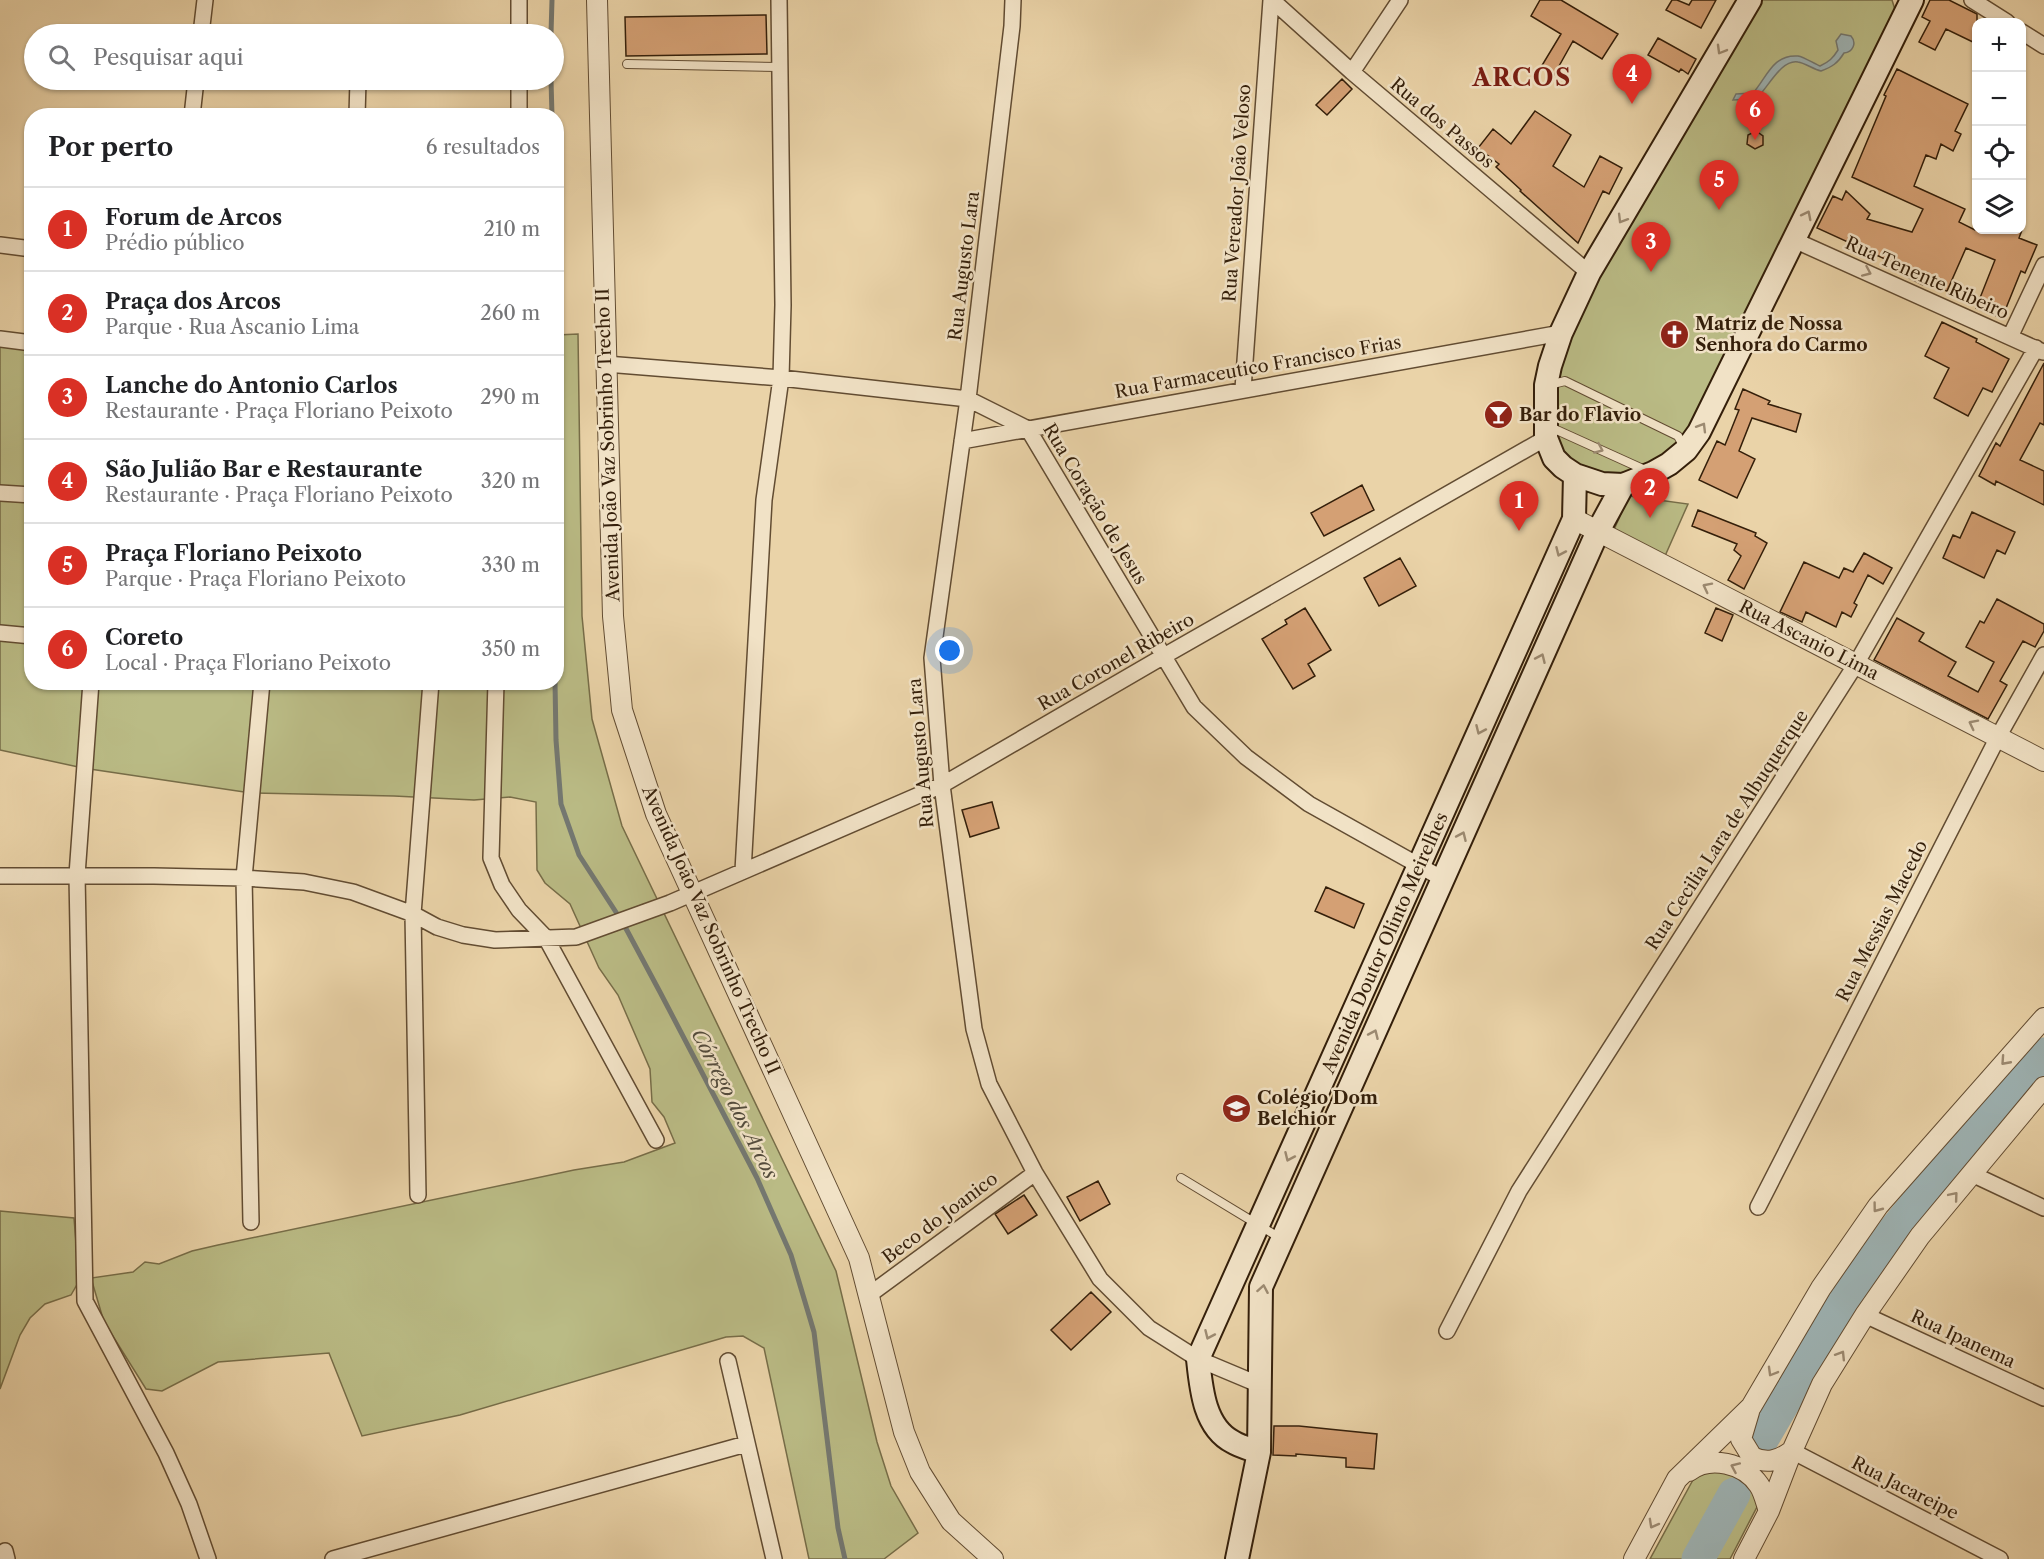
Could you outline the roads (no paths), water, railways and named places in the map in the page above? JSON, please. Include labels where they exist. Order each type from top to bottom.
[{"type":"main road","points":[[1750,0],[1589,273],[1561,333],[1546,385],[1546,432],[1554,458],[1575,475],[1602,484],[1623,485],[1669,464],[1686,450],[1699,432],[1710,414],[1912,0]]},
{"type":"main road","points":[[1894,0],[1899,25]]},
{"type":"main road","name":"Avenida Doutor Olinto Meirelhes","points":[[1198,1359],[1574,519],[1575,475]]},
{"type":"main road","name":"Avenida Doutor Olinto Meirelhes","points":[[1237,1559],[1259,1452],[1261,1287],[1598,531],[1623,485]]},
{"type":"main road","points":[[1496,695],[1520,706]]},
{"type":"main road","points":[[1332,1060],[1358,1071]]},
{"type":"main road","points":[[1198,1359],[1201,1387],[1210,1421],[1231,1442],[1259,1452]]},
{"type":"street","points":[[202,24],[205,0]]},
{"type":"street","points":[[519,0],[519,24]]},
{"type":"street","name":"Avenida João Vaz Sobrinho Trecho II","points":[[597,0],[613,616],[622,710],[656,814],[859,1258],[904,1432],[920,1472],[951,1521],[993,1559]]},
{"type":"street","points":[[743,871],[764,500],[780,378],[783,294],[779,0]]},
{"type":"street","name":"Rua Augusto Lara","points":[[1013,0],[1012,26],[968,399],[932,658],[942,785],[974,1029],[989,1084],[1035,1173],[1100,1279],[1149,1328],[1198,1359],[1260,1385]]},
{"type":"street","name":"Rua dos Passos","points":[[1271,0],[1352,72],[1589,273]]},
{"type":"street","name":"Rua Vereador João Veloso","points":[[1242,389],[1271,0]]},
{"type":"street","points":[[1352,72],[1400,0]]},
{"type":"street","points":[[1972,0],[2001,18]]},
{"type":"street","points":[[2026,35],[2044,46]]},
{"type":"street","points":[[193,108],[195,90]]},
{"type":"street","points":[[357,108],[358,90]]},
{"type":"street","points":[[519,90],[519,108]]},
{"type":"street","name":"Rua Tenente Ribeiro","points":[[1794,240],[2040,350]]},
{"type":"street","points":[[0,245],[24,248]]},
{"type":"street","points":[[2010,337],[2044,265]]},
{"type":"street","name":"Rua Farmaceutico Francisco Frias","points":[[962,441],[1561,333]]},
{"type":"street","points":[[0,339],[24,341]]},
{"type":"street","name":"Rua Cecilia Lara de Albuquerque","points":[[1447,1331],[1519,1191],[1856,664],[2040,350]]},
{"type":"street","name":"Rua Coração de Jesus","points":[[606,364],[780,378],[968,399],[1028,429],[1194,706],[1246,757],[1309,804],[1443,879]]},
{"type":"street","name":"Rua Coronel Ribeiro","points":[[0,876],[244,878],[304,882],[353,892],[413,914],[437,927],[463,935],[495,940],[576,937],[692,894],[942,785],[1546,432]]},
{"type":"street","points":[[0,493],[24,494]]},
{"type":"street","name":"Rua Ascanio Lima","points":[[1574,519],[2044,761]]},
{"type":"street","points":[[0,633],[24,635]]},
{"type":"street","name":"Rua Messias Macedo","points":[[1758,1207],[1998,737],[2044,655]]},
{"type":"street","points":[[90,690],[77,875],[85,1301],[166,1454],[189,1504],[208,1559]]},
{"type":"street","points":[[251,1222],[244,878],[261,690]]},
{"type":"street","points":[[418,1195],[413,914],[430,690]]},
{"type":"street","points":[[496,690],[491,858],[502,885],[519,910],[546,938],[656,1140]]},
{"type":"street","points":[[1792,1451],[1769,1462],[1752,1457],[1741,1439],[1751,1407],[1821,1288],[1878,1206],[2044,1018]]},
{"type":"street","points":[[1744,1559],[1769,1511],[1792,1451],[1822,1384],[1865,1315],[1920,1236],[2044,1087]]},
{"type":"street","name":"Beco do Joanico","points":[[869,1295],[1035,1173]]},
{"type":"street","points":[[1972,1174],[2044,1208]]},
{"type":"street","name":"Rua Ipanema","points":[[1865,1315],[2044,1398]]},
{"type":"street","points":[[728,1361],[774,1559]]},
{"type":"street","points":[[1634,1559],[1677,1479],[1751,1407]]},
{"type":"street","points":[[333,1559],[746,1444]]},
{"type":"street","name":"Rua Jacareipe","points":[[1792,1451],[2000,1559]]},
{"type":"street","points":[[1677,1479],[1694,1467],[1708,1463],[1728,1463],[1746,1472],[1760,1485],[1769,1511]]},
{"type":"lane","points":[[627,64],[779,67]]},
{"type":"lane","points":[[1546,385],[1565,381],[1678,436],[1686,450]]},
{"type":"lane","points":[[1546,432],[1653,473]]},
{"type":"lane","points":[[1181,1178],[1282,1239]]},
{"type":"waterway","name":"Córrego dos Arcos","points":[[551,24],[552,0]]},
{"type":"waterway","name":"Córrego dos Arcos","points":[[551,90],[552,108]]},
{"type":"waterway","name":"Córrego dos Arcos","points":[[555,690],[561,804],[579,855],[623,923],[661,994],[757,1178],[791,1255],[814,1332],[838,1528],[845,1559]]},
{"type":"waterway","points":[[1763,1438],[1839,1308],[1893,1232],[2044,1054]]},
{"type":"waterway","points":[[1698,1559],[1734,1494]]},
{"type":"place","name":"São Julião Bar e Restaurante","points":[[1632,104]]},
{"type":"place","name":"Coreto","points":[[1755,140]]},
{"type":"place","name":"Praça Floriano Peixoto","points":[[1719,210]]},
{"type":"place","name":"Lanche do Antonio Carlos","points":[[1651,272]]},
{"type":"place","name":"Matriz de Nossa Senhora do Carmo","points":[[1674,334]]},
{"type":"place","name":"Bar do Flavio","points":[[1498,415]]},
{"type":"place","name":"Praça dos Arcos","points":[[1650,518]]},
{"type":"place","name":"Forum de Arcos","points":[[1519,531]]},
{"type":"place","name":"Colégio Dom Belchior","points":[[1236,1108]]},
{"type":"district","name":"ARCOS","points":[[1522,78]]}]
